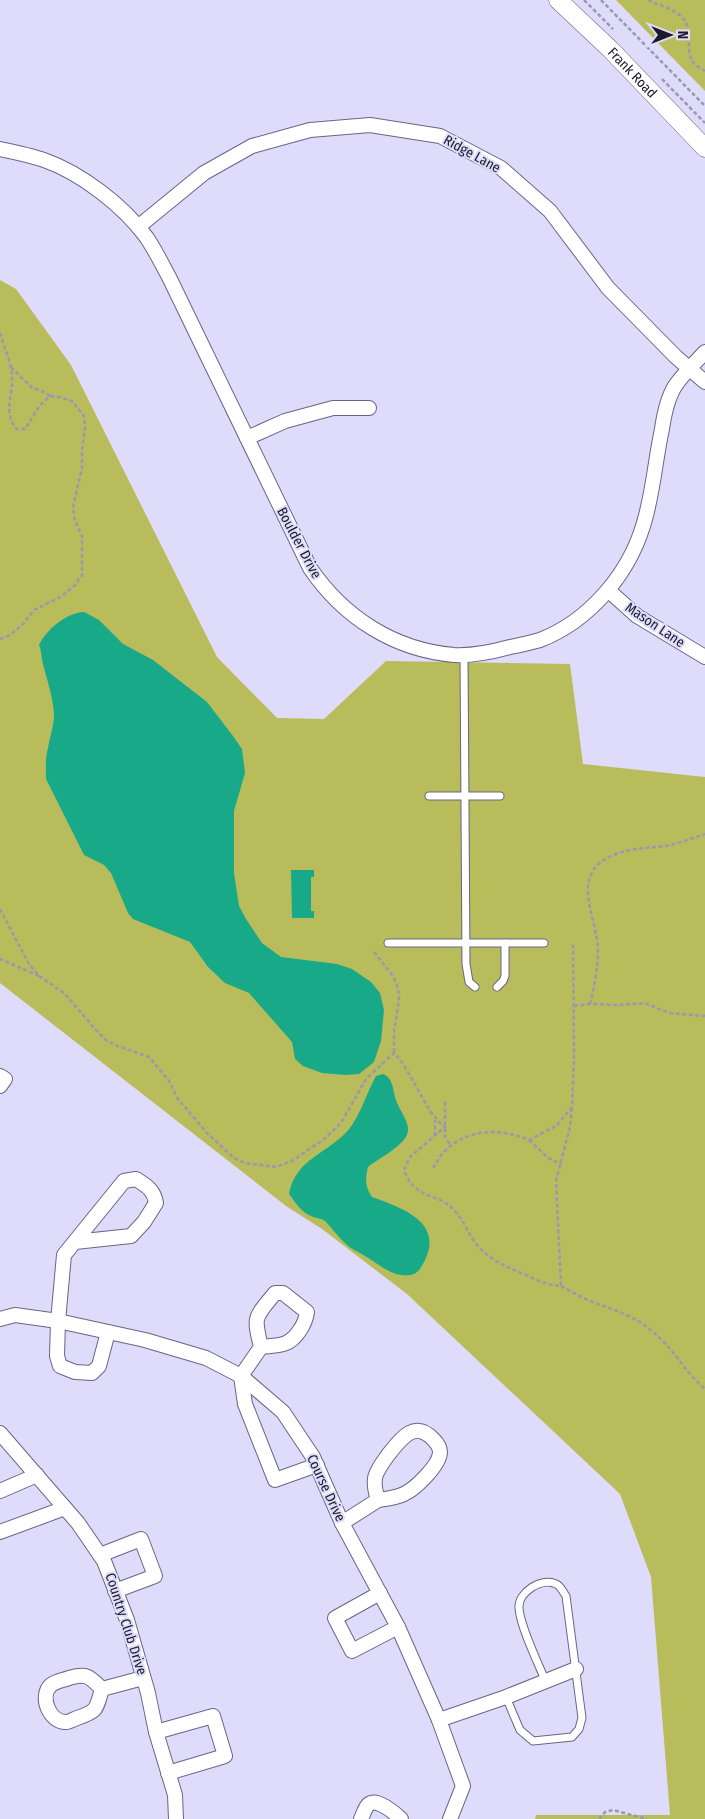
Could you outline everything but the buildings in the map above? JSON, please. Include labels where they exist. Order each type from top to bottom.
[{"type":"street","name":"Frank Road","points":[[558,0],[610,49],[705,148]]},
{"type":"street","name":"Ridge Lane","points":[[138,227],[204,173],[252,146],[310,130],[370,125],[440,136],[501,168],[550,211],[608,288],[705,382]]},
{"type":"street","name":"Boulder Drive","points":[[0,149],[45,160],[82,178],[115,204],[138,227],[153,248],[169,277],[305,560],[323,587],[356,618],[391,639],[431,652],[464,655],[484,654],[538,640],[579,617],[608,590],[623,569],[640,535],[649,502],[666,407],[675,386],[705,352]]},
{"type":"street","points":[[247,438],[285,421],[333,408],[370,408]]},
{"type":"street","name":"Mason Lane","points":[[608,590],[637,616],[705,657]]},
{"type":"street","points":[[0,1076],[5,1079],[0,1086]]},
{"type":"street","points":[[75,1242],[131,1236],[144,1222],[156,1203],[154,1194],[149,1188],[136,1180],[124,1181],[64,1255],[58,1321],[57,1356],[60,1366],[76,1372],[92,1373],[99,1366],[108,1332]]},
{"type":"street","name":"Course Drive","points":[[0,1319],[15,1315],[58,1321],[145,1340],[206,1358],[241,1376],[283,1412],[313,1457],[342,1523],[398,1627],[439,1720],[463,1786],[450,1819]]},
{"type":"street","points":[[261,1347],[241,1376],[245,1404],[275,1480],[317,1465]]},
{"type":"street","points":[[342,1523],[378,1500],[403,1495],[410,1491],[434,1467],[440,1450],[428,1433],[418,1431],[402,1437],[377,1469],[374,1474],[374,1482],[378,1500]]},
{"type":"street","name":"Country Club Drive","points":[[0,1433],[65,1508],[104,1561],[127,1620],[148,1693],[156,1732],[176,1795],[176,1819]]},
{"type":"street","points":[[0,1491],[37,1475]]},
{"type":"street","points":[[0,1532],[65,1508]]},
{"type":"street","points":[[100,1555],[141,1539],[155,1576],[116,1591]]},
{"type":"street","points":[[380,1593],[335,1618],[352,1651],[398,1627]]},
{"type":"street","points":[[439,1720],[506,1697],[576,1669]]},
{"type":"street","points":[[102,1689],[143,1678]]},
{"type":"street","points":[[156,1732],[213,1716],[225,1756],[168,1773]]},
{"type":"street","points":[[361,1819],[371,1803],[378,1803],[401,1819]]},
{"type":"lane","points":[[464,655],[467,976],[469,982],[475,987]]},
{"type":"lane","points":[[429,796],[500,796]]},
{"type":"lane","points":[[388,943],[544,943]]},
{"type":"lane","points":[[497,986],[504,980],[505,976],[506,943]]},
{"type":"lane","points":[[506,1697],[517,1724],[529,1738],[537,1742],[572,1737],[579,1729],[582,1718],[566,1596],[556,1584],[547,1582],[525,1593],[520,1600],[519,1610],[546,1682]]},
{"type":"path","points":[[601,0],[705,106]]},
{"type":"path","points":[[648,0],[683,17],[689,28],[691,57],[695,65],[705,71]]},
{"type":"path","points":[[0,334],[12,376],[9,413],[12,424],[17,429],[25,429],[40,405],[50,396]]},
{"type":"path","points":[[0,639],[10,635],[23,624],[34,610],[62,596],[75,585],[82,575],[82,536],[75,521],[73,507],[82,468],[84,416],[72,401],[50,396],[46,392],[31,387],[10,366]]},
{"type":"path","points":[[590,1004],[598,950],[588,902],[588,887],[592,872],[602,862],[628,850],[667,846],[705,834]]},
{"type":"path","points":[[0,909],[29,964],[39,976]]},
{"type":"path","points":[[560,1286],[556,1181],[570,1127],[572,1107],[573,944]]},
{"type":"path","points":[[374,952],[393,976],[398,988],[399,1000],[394,1031],[394,1053],[404,1064],[435,1120],[445,1128]]},
{"type":"path","points":[[0,959],[39,976],[64,993],[106,1040],[117,1046],[149,1057],[169,1081],[177,1098],[200,1125],[221,1148],[234,1158],[245,1163],[276,1167],[292,1161],[324,1139],[341,1123],[366,1079],[394,1053]]},
{"type":"path","points":[[573,1006],[645,1003],[669,1013],[705,1016]]},
{"type":"path","points":[[444,1102],[446,1137],[451,1147]]},
{"type":"path","points":[[529,1140],[556,1126],[572,1107]]},
{"type":"path","points":[[435,1120],[435,1136]]},
{"type":"path","points":[[445,1128],[410,1157],[404,1170],[409,1182],[417,1191],[442,1200],[456,1212],[475,1241],[496,1262],[542,1282],[560,1286],[588,1300],[629,1315],[642,1323],[663,1340],[705,1389]]},
{"type":"path","points":[[433,1168],[444,1151],[463,1138],[484,1132],[505,1132],[529,1140],[548,1158],[560,1164]]},
{"type":"path","points":[[698,1383],[705,1384]]},
{"type":"path","points":[[600,1819],[605,1812],[613,1810],[647,1819]]},
{"type":"shaded area","points":[[616,0],[705,0],[705,91]]},
{"type":"shaded area","points":[[0,280],[16,289],[71,365],[217,657],[277,718],[324,719],[386,661],[570,664],[583,764],[705,777],[705,1819],[535,1819],[536,1815],[670,1815],[651,1577],[620,1494],[407,1294],[322,1229],[286,1206],[0,983]]},
{"type":"shaded area","points":[[84,612],[99,620],[123,644],[153,660],[207,702],[242,749],[245,773],[234,811],[234,873],[239,906],[262,943],[281,957],[337,964],[352,969],[371,982],[380,993],[384,1010],[381,1041],[374,1062],[359,1074],[322,1073],[303,1066],[295,1059],[292,1042],[249,993],[225,983],[208,967],[190,942],[133,919],[128,913],[111,873],[104,865],[84,855],[46,779],[46,756],[54,714],[39,645],[47,633],[58,623],[70,615]]},
{"type":"shaded area","points":[[291,870],[314,870],[314,877],[311,877],[311,911],[314,911],[314,918],[292,918]]},
{"type":"shaded area","points":[[383,1074],[389,1078],[408,1128],[404,1140],[399,1145],[368,1167],[366,1183],[372,1197],[406,1211],[424,1226],[429,1235],[429,1247],[425,1260],[418,1272],[410,1275],[386,1270],[350,1247],[325,1221],[304,1212],[289,1194],[293,1182],[306,1164],[342,1137],[350,1128],[376,1076]]}]
